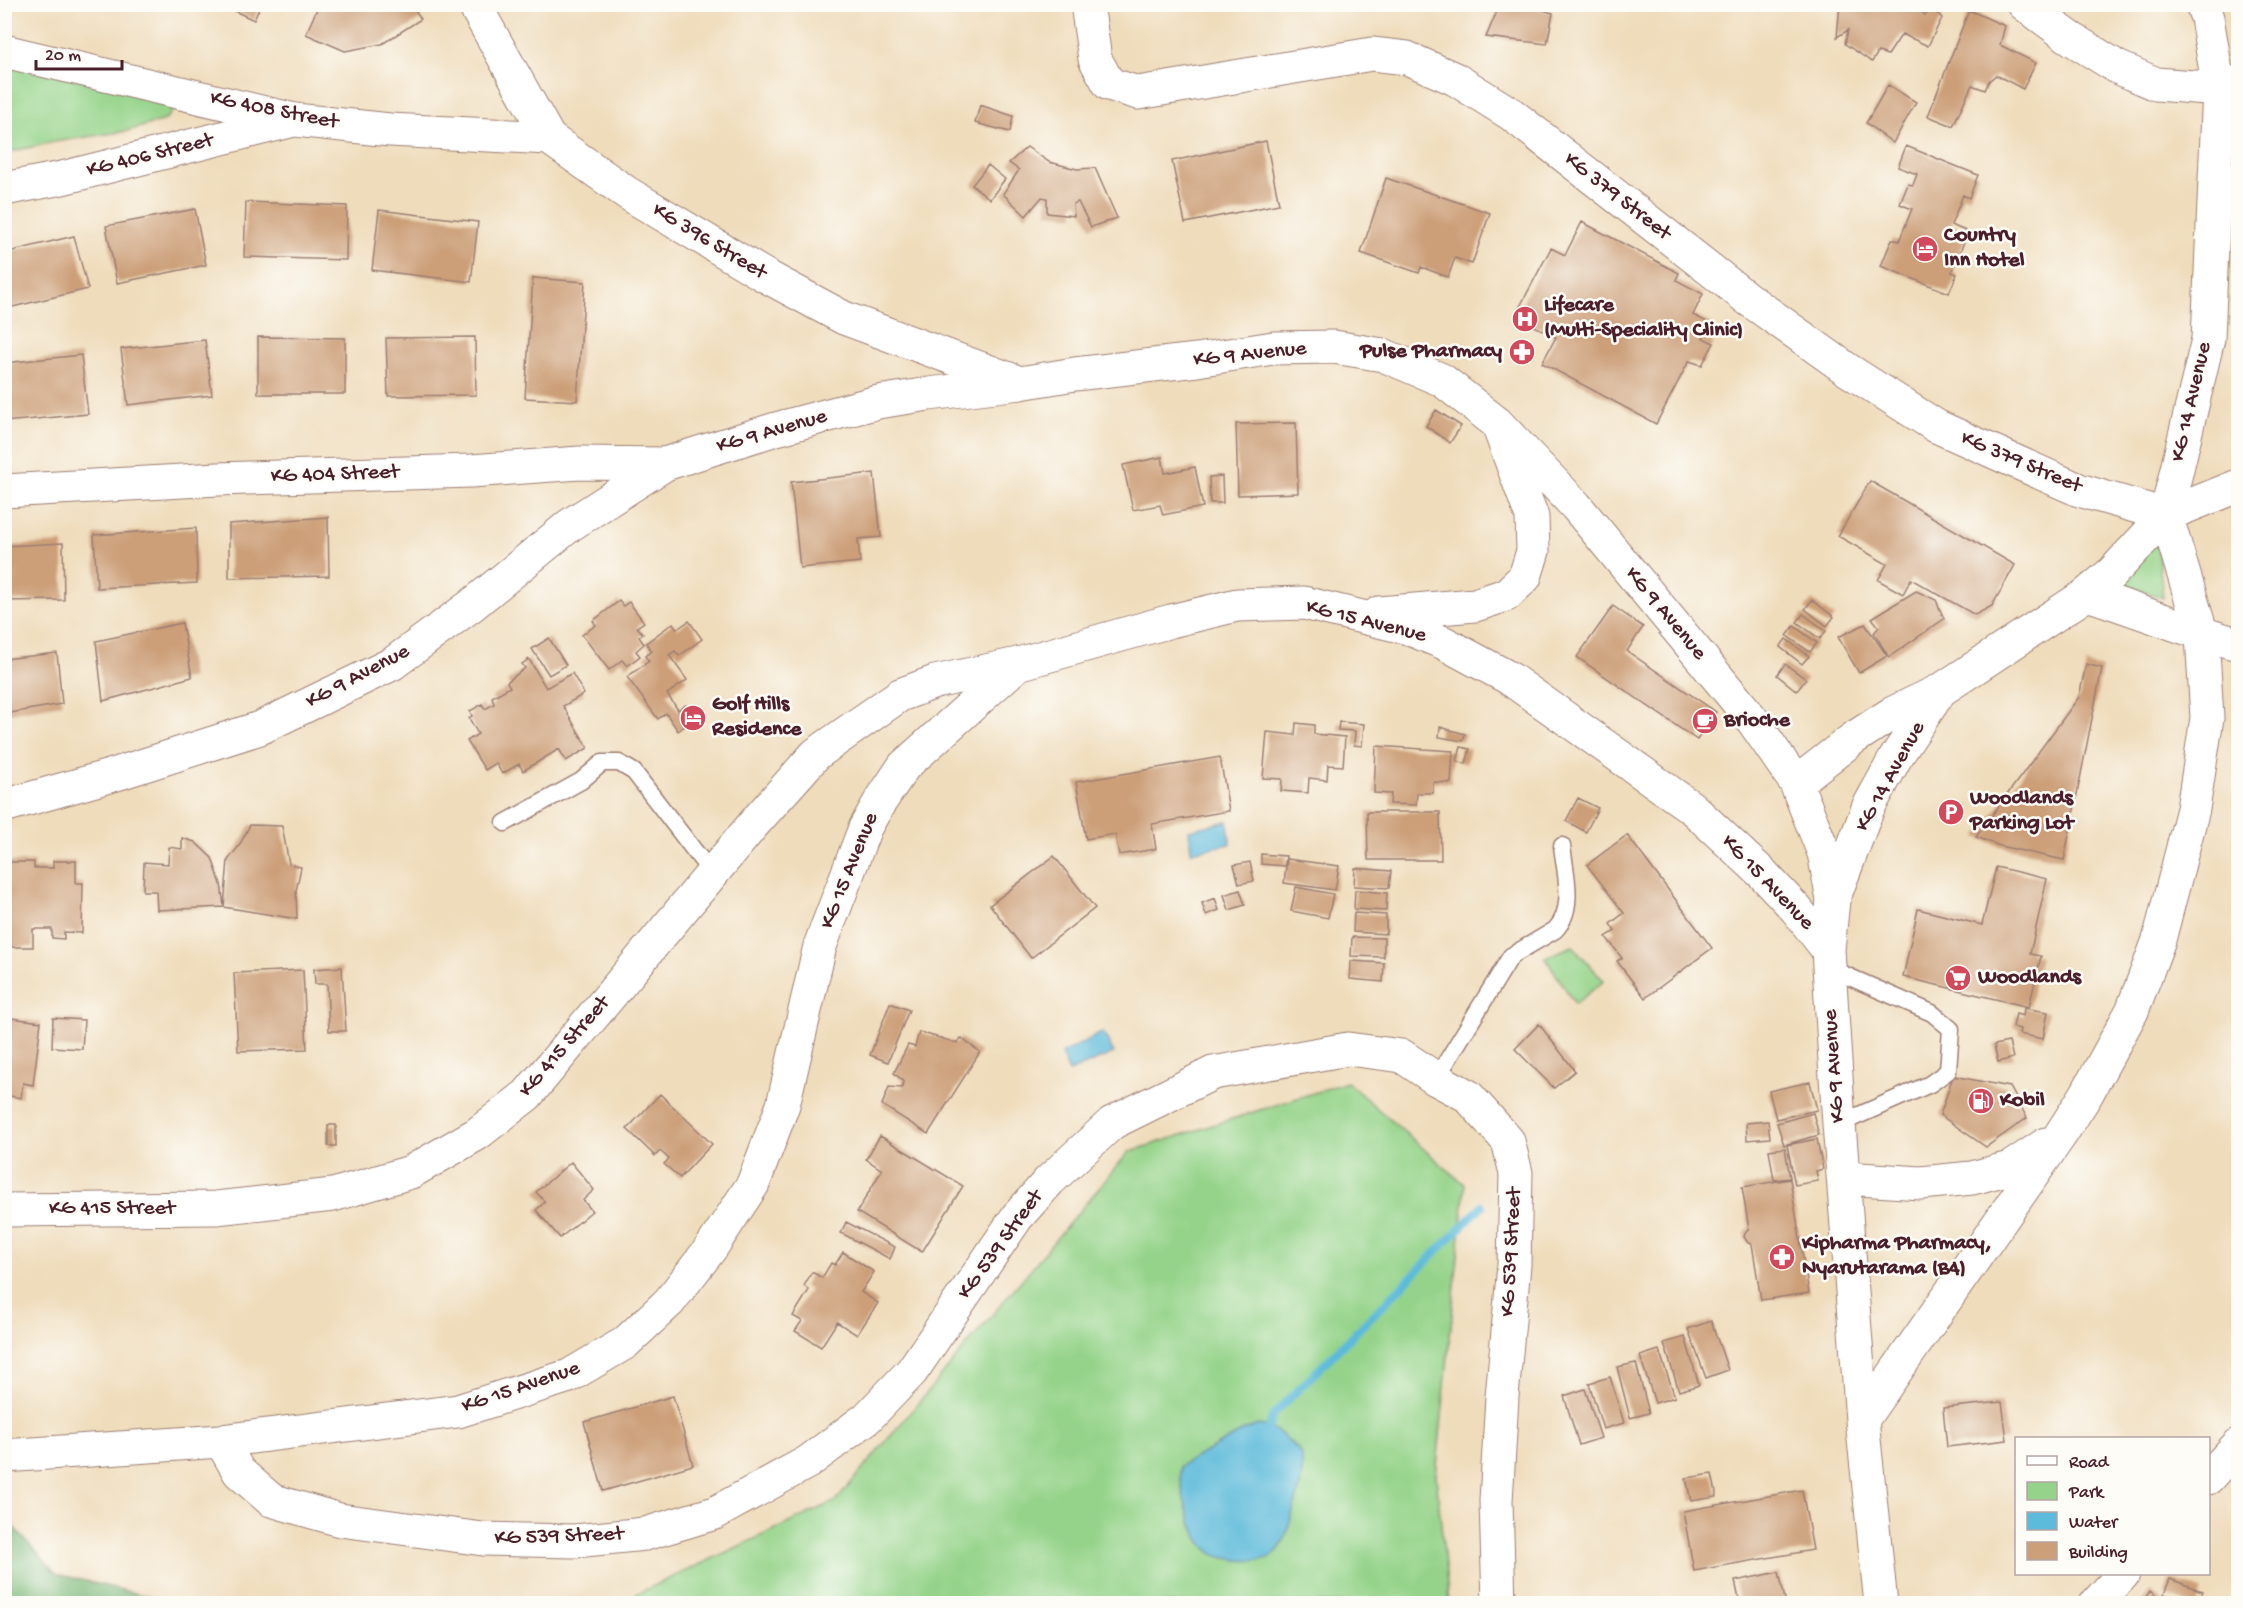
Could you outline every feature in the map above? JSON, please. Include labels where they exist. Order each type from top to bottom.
[{"type":"main road","name":"KG 396 Street","points":[[474,4],[549,138],[627,193],[764,275],[844,318],[1020,383]]},
{"type":"main road","name":"KG 379 Street","points":[[1087,4],[1095,58],[1109,84],[1138,93],[1372,54],[1407,58],[1455,79],[1511,114],[1748,299],[1848,370],[1936,426],[2079,490],[2166,515]]},
{"type":"main road","points":[[2024,4],[2069,37],[2108,61],[2156,84],[2229,85]]},
{"type":"main road","name":"KG 14 Avenue","points":[[1796,783],[1846,744],[1892,714],[1941,690],[2087,594],[2112,573],[2166,515],[2208,339],[2229,85],[2202,4]]},
{"type":"main road","name":"KG 408 Street","points":[[4,51],[295,120],[390,130],[549,138]]},
{"type":"main road","name":"KG 406 Street","points":[[4,189],[62,178],[295,120]]},
{"type":"main road","name":"KG 9 Avenue","points":[[4,806],[113,775],[260,728],[392,664],[472,605],[570,525],[665,464],[776,429],[878,402],[1274,348],[1334,347],[1383,355],[1442,380],[1497,423],[1576,506],[1751,718],[1796,783],[1824,853],[1833,900],[1828,959],[1839,1124],[1862,1420],[1881,1604]]},
{"type":"main road","points":[[1356,615],[1474,605],[1506,595],[1525,577],[1533,551],[1532,517],[1497,423]]},
{"type":"main road","name":"KG 404 Street","points":[[4,491],[218,479],[471,471],[580,463],[665,464]]},
{"type":"main road","points":[[1862,1420],[2061,1134],[2086,1095],[2132,1011],[2159,940],[2193,809],[2207,718],[2202,635],[2166,515],[2238,486]]},
{"type":"main road","points":[[2087,594],[2202,635],[2238,644]]},
{"type":"main road","name":"KG 15 Avenue","points":[[4,1456],[221,1441],[458,1411],[569,1376],[625,1343],[669,1302],[711,1248],[753,1184],[783,1105],[820,946],[865,828],[904,766],[1018,664],[1171,621],[1238,605],[1304,603],[1408,628],[1444,643],[1509,678],[1692,808],[1762,873],[1796,909],[1828,959]]},
{"type":"main road","name":"KG 415 Street","points":[[4,1210],[216,1208],[333,1195],[411,1172],[477,1134],[527,1095],[757,820],[816,754],[900,695],[935,681],[1018,664]]},
{"type":"main road","name":"KG 14 Avenue","points":[[1833,900],[1868,808],[1896,757],[1941,690]]},
{"type":"main road","name":"KG 539 Street","points":[[221,1441],[239,1472],[272,1500],[340,1520],[483,1539],[575,1541],[645,1534],[715,1513],[808,1462],[867,1418],[912,1371],[1017,1217],[1049,1181],[1112,1123],[1213,1073],[1348,1049],[1402,1056],[1467,1096],[1508,1141],[1516,1173],[1515,1265],[1502,1397],[1496,1501],[1499,1604]]},
{"type":"main road","points":[[1844,1178],[1921,1183],[1972,1178],[2010,1168],[2061,1134]]},
{"type":"main road","points":[[2210,1476],[2238,1445]]},
{"type":"main road","points":[[2096,1604],[2122,1575]]},
{"type":"lane","points":[[505,823],[580,781],[602,763],[619,763],[634,772],[713,875]]},
{"type":"lane","points":[[1436,1079],[1511,956],[1555,930],[1561,924],[1565,915],[1567,898],[1562,846]]},
{"type":"lane","points":[[1828,959],[1932,1013],[1951,1029],[1948,1071],[1930,1084],[1839,1124]]},
{"type":"green space","points":[[4,52],[176,106],[165,120],[127,131],[54,142],[5,153]]},
{"type":"green space","points":[[2156,530],[2163,598],[2116,581]]},
{"type":"green space","points":[[1573,946],[1604,981],[1575,1004],[1545,957]]},
{"type":"green space","points":[[1347,1082],[1465,1185],[1436,1476],[1449,1603],[615,1604],[836,1501],[1129,1152]]},
{"type":"green space","points":[[4,1517],[57,1574],[175,1603],[5,1603]]},
{"type":"water","points":[[1228,821],[1230,844],[1191,852],[1189,830]]},
{"type":"water","points":[[1103,1032],[1114,1053],[1069,1072],[1061,1054]]},
{"type":"water","points":[[1258,1425],[1269,1427],[1283,1435],[1299,1451],[1302,1475],[1296,1503],[1283,1543],[1270,1557],[1248,1561],[1219,1556],[1202,1544],[1191,1523],[1184,1499],[1180,1466]]},
{"type":"building","points":[[219,4],[261,4],[254,20]]},
{"type":"building","points":[[319,4],[411,4],[421,19],[382,44],[345,51],[306,34]]},
{"type":"building","points":[[1500,4],[1522,4],[1553,13],[1547,44],[1486,37]]},
{"type":"building","points":[[1840,4],[1910,4],[1925,15],[1933,9],[1942,18],[1928,46],[1902,34],[1888,55],[1878,52],[1872,62],[1845,44],[1848,30],[1837,37]]},
{"type":"building","points":[[1969,10],[2005,26],[2000,45],[2036,63],[2023,89],[1996,75],[1989,81],[1985,90],[1972,85],[1953,126],[1928,116]]},
{"type":"building","points":[[1888,85],[1916,102],[1893,143],[1866,123]]},
{"type":"building","points":[[980,105],[1013,116],[1010,132],[975,123]]},
{"type":"building","points":[[1266,141],[1279,204],[1185,223],[1172,161]]},
{"type":"building","points":[[1906,146],[1978,175],[1969,198],[1963,195],[1951,225],[1968,232],[1952,272],[1957,274],[1949,293],[1881,266],[1892,239],[1899,241],[1912,209],[1900,204],[1908,184],[1913,185],[1917,174],[1898,167]]},
{"type":"building","points":[[1027,147],[1049,162],[1077,169],[1095,168],[1117,218],[1091,227],[1078,202],[1073,204],[1074,216],[1047,213],[1047,198],[1042,197],[1026,216],[1003,194],[1019,170],[1009,163]]},
{"type":"building","points":[[988,165],[1005,179],[990,199],[972,185]]},
{"type":"building","points":[[1386,178],[1490,213],[1472,264],[1455,258],[1448,277],[1421,267],[1419,273],[1361,253]]},
{"type":"building","points":[[246,202],[347,206],[346,260],[244,257]]},
{"type":"building","points":[[195,209],[206,265],[117,283],[106,226]]},
{"type":"building","points":[[379,210],[478,222],[471,282],[372,270]]},
{"type":"building","points":[[1582,222],[1679,273],[1676,280],[1703,294],[1693,315],[1711,324],[1703,338],[1714,343],[1702,365],[1689,361],[1656,424],[1542,363],[1556,337],[1515,316],[1551,248],[1565,255]]},
{"type":"building","points":[[74,236],[88,289],[4,309],[4,253]]},
{"type":"building","points":[[533,278],[585,282],[577,401],[525,398]]},
{"type":"building","points":[[258,337],[345,338],[345,394],[258,394]]},
{"type":"building","points":[[475,337],[476,395],[388,396],[386,338]]},
{"type":"building","points":[[205,340],[212,395],[128,405],[121,349]]},
{"type":"building","points":[[81,355],[88,414],[4,422],[4,363]]},
{"type":"building","points":[[1436,410],[1461,426],[1450,443],[1426,426]]},
{"type":"building","points":[[1296,423],[1298,493],[1238,495],[1236,424]]},
{"type":"building","points":[[1162,457],[1165,473],[1195,467],[1203,507],[1163,515],[1160,505],[1133,510],[1123,465]]},
{"type":"building","points":[[874,473],[881,537],[858,539],[860,562],[800,568],[791,482]]},
{"type":"building","points":[[1222,476],[1223,503],[1210,503],[1209,477]]},
{"type":"building","points":[[1870,481],[2015,565],[1992,606],[1975,615],[1911,579],[1903,594],[1878,580],[1887,564],[1838,536]]},
{"type":"building","points":[[328,517],[329,576],[229,578],[229,524]]},
{"type":"building","points":[[196,528],[197,583],[97,588],[94,535]]},
{"type":"building","points":[[63,543],[64,600],[4,601],[4,546]]},
{"type":"building","points":[[1916,591],[1936,600],[1944,619],[1889,657],[1874,633],[1879,627],[1872,618]]},
{"type":"building","points":[[1812,600],[1834,617],[1827,626],[1805,609]]},
{"type":"building","points":[[619,601],[623,606],[629,602],[644,622],[637,627],[643,634],[639,637],[644,644],[636,651],[640,656],[627,666],[622,660],[609,670],[582,635],[596,625],[593,621]]},
{"type":"building","points":[[1613,606],[1643,627],[1627,651],[1716,712],[1697,740],[1577,657]]},
{"type":"building","points":[[1803,614],[1826,631],[1820,639],[1797,622]]},
{"type":"building","points":[[689,621],[702,639],[679,656],[675,651],[669,655],[687,680],[667,694],[678,710],[686,705],[691,712],[687,715],[691,721],[678,731],[666,713],[658,719],[627,677],[649,661],[645,656],[652,651],[646,643],[673,623],[677,629]]},
{"type":"building","points":[[182,623],[192,677],[103,701],[96,641]]},
{"type":"building","points":[[1865,624],[1887,656],[1859,673],[1838,637]]},
{"type":"building","points":[[1794,626],[1817,643],[1810,652],[1787,636]]},
{"type":"building","points":[[549,638],[566,665],[549,675],[532,649]]},
{"type":"building","points":[[1786,639],[1809,656],[1802,664],[1780,647]]},
{"type":"building","points":[[57,653],[62,704],[4,714],[4,659]]},
{"type":"building","points":[[529,659],[546,688],[572,673],[584,694],[563,706],[588,748],[566,761],[559,749],[523,771],[519,764],[502,774],[496,763],[485,770],[467,741],[478,734],[469,718],[472,716],[470,711],[482,704],[485,709],[494,704],[492,697],[510,687],[507,682],[525,668],[522,664]]},
{"type":"building","points":[[1785,664],[1806,679],[1797,691],[1777,675]]},
{"type":"building","points":[[2086,664],[2102,668],[2064,860],[2000,846],[1976,837],[2079,697]]},
{"type":"building","points":[[1339,722],[1364,724],[1362,746],[1354,745],[1355,731],[1338,730]]},
{"type":"building","points":[[1296,723],[1314,725],[1314,734],[1345,737],[1343,766],[1328,765],[1327,780],[1309,778],[1308,793],[1281,791],[1282,779],[1263,778],[1267,732],[1295,735]]},
{"type":"building","points":[[1440,727],[1465,734],[1463,741],[1439,737]]},
{"type":"building","points":[[1376,746],[1453,751],[1451,783],[1433,782],[1433,793],[1417,793],[1416,805],[1390,804],[1391,794],[1374,793]]},
{"type":"building","points":[[1461,747],[1470,749],[1466,764],[1457,761]]},
{"type":"building","points":[[1220,757],[1229,811],[1152,824],[1156,849],[1119,855],[1115,834],[1086,839],[1076,782]]},
{"type":"building","points":[[1578,798],[1598,808],[1586,832],[1566,821]]},
{"type":"building","points":[[1367,812],[1440,812],[1441,860],[1368,860]]},
{"type":"building","points":[[250,825],[282,826],[289,864],[301,867],[296,891],[297,919],[224,907],[228,860],[239,846]]},
{"type":"building","points":[[1627,835],[1712,948],[1645,998],[1617,961],[1622,958],[1606,937],[1615,931],[1610,924],[1624,913],[1587,865]]},
{"type":"building","points":[[182,838],[195,842],[212,858],[221,884],[224,907],[157,910],[156,891],[143,891],[144,862],[168,864],[169,847],[182,849]]},
{"type":"building","points":[[1261,854],[1286,856],[1285,866],[1261,864]]},
{"type":"building","points":[[1054,856],[1095,908],[1031,958],[990,905]]},
{"type":"building","points":[[1287,859],[1339,866],[1335,890],[1284,883]]},
{"type":"building","points":[[53,861],[76,861],[76,883],[83,883],[82,933],[64,932],[64,939],[52,938],[52,929],[33,929],[33,947],[4,947],[4,862],[34,862],[34,868],[53,868]]},
{"type":"building","points":[[1250,862],[1254,881],[1239,884],[1234,865]]},
{"type":"building","points":[[1996,867],[2047,879],[2030,954],[2041,956],[2029,1007],[1903,977],[1918,909],[1982,925]]},
{"type":"building","points":[[1355,868],[1391,871],[1389,888],[1354,886]]},
{"type":"building","points":[[1296,887],[1333,894],[1328,918],[1291,911]]},
{"type":"building","points":[[1240,890],[1245,905],[1229,910],[1224,895]]},
{"type":"building","points":[[1355,890],[1387,893],[1386,911],[1354,909]]},
{"type":"building","points":[[1215,898],[1219,910],[1206,915],[1202,903]]},
{"type":"building","points":[[1354,913],[1386,915],[1386,934],[1353,932]]},
{"type":"building","points":[[1352,937],[1384,938],[1384,957],[1351,956]]},
{"type":"building","points":[[1351,961],[1384,963],[1383,982],[1350,979]]},
{"type":"building","points":[[342,967],[346,1031],[329,1031],[327,984],[315,984],[314,969]]},
{"type":"building","points":[[303,970],[307,1049],[238,1051],[234,973]]},
{"type":"building","points":[[890,1003],[909,1010],[888,1062],[870,1055]]},
{"type":"building","points":[[2024,1008],[2048,1012],[2043,1039],[2019,1034],[2020,1029],[2013,1027],[2016,1014],[2023,1016]]},
{"type":"building","points":[[4,1017],[41,1022],[33,1085],[23,1083],[21,1098],[4,1095]]},
{"type":"building","points":[[53,1018],[84,1020],[82,1049],[52,1047]]},
{"type":"building","points":[[1539,1024],[1575,1071],[1554,1088],[1515,1049]]},
{"type":"building","points":[[919,1032],[957,1043],[961,1038],[980,1052],[928,1134],[882,1105],[889,1087],[902,1088],[903,1081],[894,1073],[908,1045],[915,1047]]},
{"type":"building","points":[[2009,1042],[2013,1058],[1998,1062],[1994,1045]]},
{"type":"building","name":"Kobil","points":[[1953,1076],[2010,1087],[2027,1118],[1986,1147],[1940,1115]]},
{"type":"building","points":[[1810,1082],[1817,1110],[1776,1119],[1769,1091]]},
{"type":"building","points":[[660,1094],[712,1144],[680,1178],[664,1164],[669,1159],[660,1151],[655,1156],[627,1129]]},
{"type":"building","points":[[1813,1113],[1819,1135],[1784,1145],[1777,1123]]},
{"type":"building","points":[[1768,1121],[1770,1138],[1747,1140],[1746,1123]]},
{"type":"building","points":[[328,1125],[336,1125],[336,1146],[328,1146]]},
{"type":"building","points":[[880,1136],[963,1186],[922,1252],[857,1212],[882,1170],[866,1159]]},
{"type":"building","points":[[1817,1139],[1823,1169],[1816,1171],[1818,1181],[1795,1185],[1787,1145]]},
{"type":"building","points":[[1785,1148],[1790,1178],[1774,1180],[1769,1150]]},
{"type":"building","points":[[571,1162],[594,1190],[583,1200],[592,1211],[560,1238],[536,1210],[545,1202],[536,1192]]},
{"type":"building","points":[[1790,1179],[1809,1293],[1761,1300],[1752,1244],[1748,1243],[1744,1237],[1749,1229],[1742,1187]]},
{"type":"building","points":[[846,1222],[895,1247],[890,1259],[841,1233]]},
{"type":"building","points":[[843,1252],[874,1272],[861,1292],[878,1303],[857,1335],[837,1322],[821,1347],[795,1331],[802,1321],[793,1316],[809,1290],[804,1286],[812,1272],[822,1278],[831,1263],[835,1265]]},
{"type":"building","points":[[1711,1321],[1728,1370],[1706,1378],[1688,1329]]},
{"type":"building","points":[[1685,1337],[1699,1385],[1679,1391],[1664,1343]]},
{"type":"building","points":[[1659,1350],[1675,1397],[1655,1403],[1640,1356]]},
{"type":"building","points":[[1636,1363],[1649,1413],[1630,1418],[1617,1367]]},
{"type":"building","points":[[1610,1377],[1624,1423],[1603,1429],[1589,1383]]},
{"type":"building","points":[[1585,1389],[1601,1438],[1579,1445],[1564,1396]]},
{"type":"building","points":[[673,1396],[693,1465],[603,1491],[584,1422]]},
{"type":"building","points":[[2002,1402],[2007,1440],[1947,1447],[1943,1408]]},
{"type":"building","points":[[1712,1474],[1717,1497],[1691,1501],[1686,1478]]},
{"type":"building","points":[[1802,1490],[1813,1550],[1694,1571],[1683,1511]]},
{"type":"building","points":[[1779,1572],[1786,1604],[1740,1604],[1735,1581]]},
{"type":"building","points":[[2170,1579],[2202,1591],[2197,1604],[2190,1604],[2164,1594]]},
{"type":"building","points":[[2150,1591],[2167,1604],[2141,1604]]},
{"type":"waterway","points":[[1269,1426],[1273,1415],[1482,1206]]},
{"type":"place","name":"Country Inn Hotel","points":[[1925,249]]},
{"type":"place","name":"Lifecare (Multi-Speciality Clinic)","points":[[1525,319]]},
{"type":"place","name":"Pulse Pharmacy","points":[[1522,352]]},
{"type":"place","name":"Golf Hills Residence","points":[[693,718]]},
{"type":"place","name":"Brioche","points":[[1705,721]]},
{"type":"place","name":"Woodlands Parking Lot","points":[[1951,812]]},
{"type":"place","name":"Woodlands","points":[[1958,978]]},
{"type":"place","name":"Kobil","points":[[1981,1101]]},
{"type":"place","name":"Kipharma Pharmacy, Nyarutarama (B4)","points":[[1782,1257]]}]
